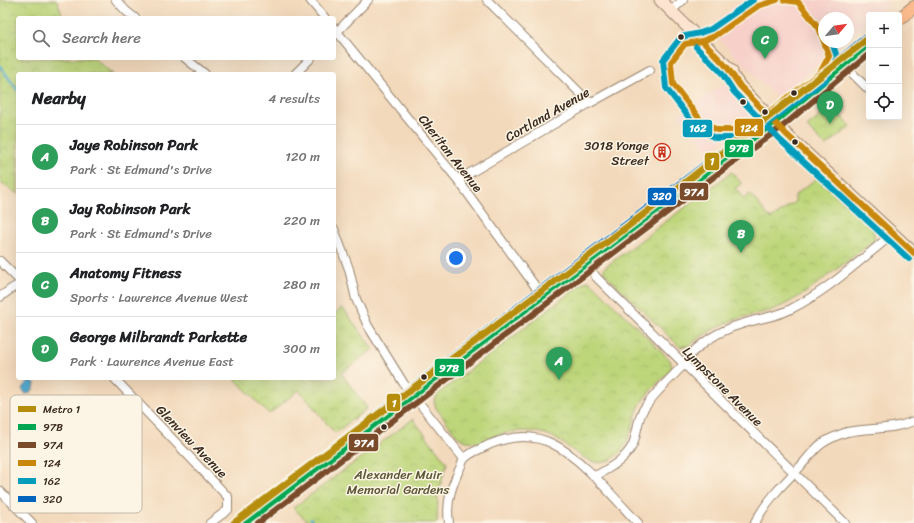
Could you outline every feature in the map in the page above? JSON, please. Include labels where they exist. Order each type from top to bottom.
[{"type":"main road","points":[[660,0],[727,67],[740,86],[777,120],[806,153],[914,252]]},
{"type":"main road","points":[[902,17],[914,7]]},
{"type":"main road","points":[[245,523],[777,120],[866,47]]},
{"type":"street","points":[[116,0],[132,16]]},
{"type":"street","points":[[310,0],[323,16]]},
{"type":"street","points":[[336,31],[368,0]]},
{"type":"street","points":[[487,0],[590,103]]},
{"type":"street","points":[[671,11],[682,0]]},
{"type":"street","name":"Cheritan Avenue","points":[[336,33],[458,180],[543,297]]},
{"type":"street","points":[[188,60],[202,72]]},
{"type":"street","points":[[297,72],[309,60]]},
{"type":"street","points":[[844,65],[866,87]]},
{"type":"street","name":"Cortland Avenue","points":[[458,180],[650,70]]},
{"type":"street","points":[[594,477],[614,464],[629,450],[632,446],[639,420],[645,408],[684,364],[692,352],[717,334],[741,324],[783,313],[807,300],[894,233]]},
{"type":"street","points":[[336,234],[349,269],[356,299],[361,312],[388,359],[413,396],[464,459]]},
{"type":"street","points":[[0,261],[16,277]]},
{"type":"street","name":"Lympstone Avenue","points":[[586,264],[597,278],[845,523]]},
{"type":"street","points":[[0,298],[11,288],[16,286]]},
{"type":"street","name":"Glenview Avenue","points":[[116,380],[130,395]]},
{"type":"street","name":"Glenview Avenue","points":[[142,407],[228,497],[228,510],[210,523]]},
{"type":"street","points":[[755,523],[771,497],[820,445],[839,434],[858,430],[892,428],[914,422]]},
{"type":"street","points":[[449,523],[448,504],[450,493],[464,459],[498,441],[518,437],[541,439],[562,449],[594,477],[638,523]]},
{"type":"street","points":[[0,491],[10,501]]},
{"type":"street","points":[[22,513],[32,523]]},
{"type":"shaded area","points":[[741,0],[754,12],[765,0],[884,0],[888,4],[879,12],[866,12],[866,23],[854,33],[854,12],[818,12],[818,48],[836,48],[782,95],[775,95],[709,29]]},
{"type":"shaded area","points":[[724,84],[755,115],[710,151],[678,115]]},
{"type":"green space","points":[[0,0],[57,0],[62,16],[16,16],[16,60],[96,60],[111,72],[16,72],[16,193],[0,183]]},
{"type":"green space","points":[[824,101],[851,126],[826,146],[807,127],[825,112],[820,106]]},
{"type":"green space","points":[[732,172],[742,184],[735,188],[744,199],[750,194],[771,219],[795,202],[795,195],[817,178],[873,229],[875,240],[805,293],[787,303],[769,311],[740,318],[719,326],[700,337],[687,347],[680,347],[604,273],[604,268]]},
{"type":"green space","points":[[588,281],[593,284],[669,359],[672,366],[670,371],[643,400],[636,415],[629,438],[621,451],[615,457],[606,462],[597,462],[588,460],[551,436],[542,433],[524,431],[508,432],[477,444],[476,442],[466,441],[458,437],[436,408],[434,401],[438,394],[583,283]]},
{"type":"green space","points":[[342,307],[373,349],[341,373],[367,408],[335,433],[299,390],[269,414],[236,380],[336,380],[336,313]]},
{"type":"green space","name":"Alexander Muir Memorial Gardens","points":[[413,419],[447,463],[438,494],[437,523],[306,523],[306,520],[293,508]]},
{"type":"water","points":[[32,380],[35,383],[34,387],[26,394],[22,389],[26,383]]},
{"type":"waterway","points":[[0,66],[16,88]]},
{"type":"waterway","points":[[311,519],[312,523]]},
{"type":"metro line","name":"1","points":[[234,523],[664,199],[866,40]]},
{"type":"transit line","name":"162","points":[[753,0],[711,29],[681,37],[663,60],[666,88],[697,128],[715,138],[746,138],[751,136],[826,79],[837,57],[834,48]]},
{"type":"transit line","name":"124","points":[[777,0],[758,6],[715,36],[702,41],[685,44],[671,62],[673,84],[702,122],[717,130],[746,130],[820,73],[829,56],[819,28],[798,2],[784,0]]},
{"type":"transit line","name":"320","points":[[240,517],[718,154],[773,114],[864,38]]},
{"type":"transit line","name":"124","points":[[702,41],[727,67],[740,86],[786,134],[914,253]]},
{"type":"transit line","name":"162","points":[[696,47],[721,72],[734,92],[780,140],[909,259]]},
{"type":"transit line","name":"97B","points":[[245,523],[723,160],[778,120],[866,47]]},
{"type":"transit line","name":"97A","points":[[258,523],[728,166],[783,126],[866,57]]},
{"type":"place","name":"Anatomy Fitness","points":[[765,59]]},
{"type":"place","name":"George Milbrandt Parkette","points":[[830,124]]},
{"type":"place","name":"3018 Yonge Street","points":[[662,152]]},
{"type":"place","name":"Jay Robinson Park","points":[[741,253]]},
{"type":"place","name":"Jaye Robinson Park","points":[[559,380]]}]
